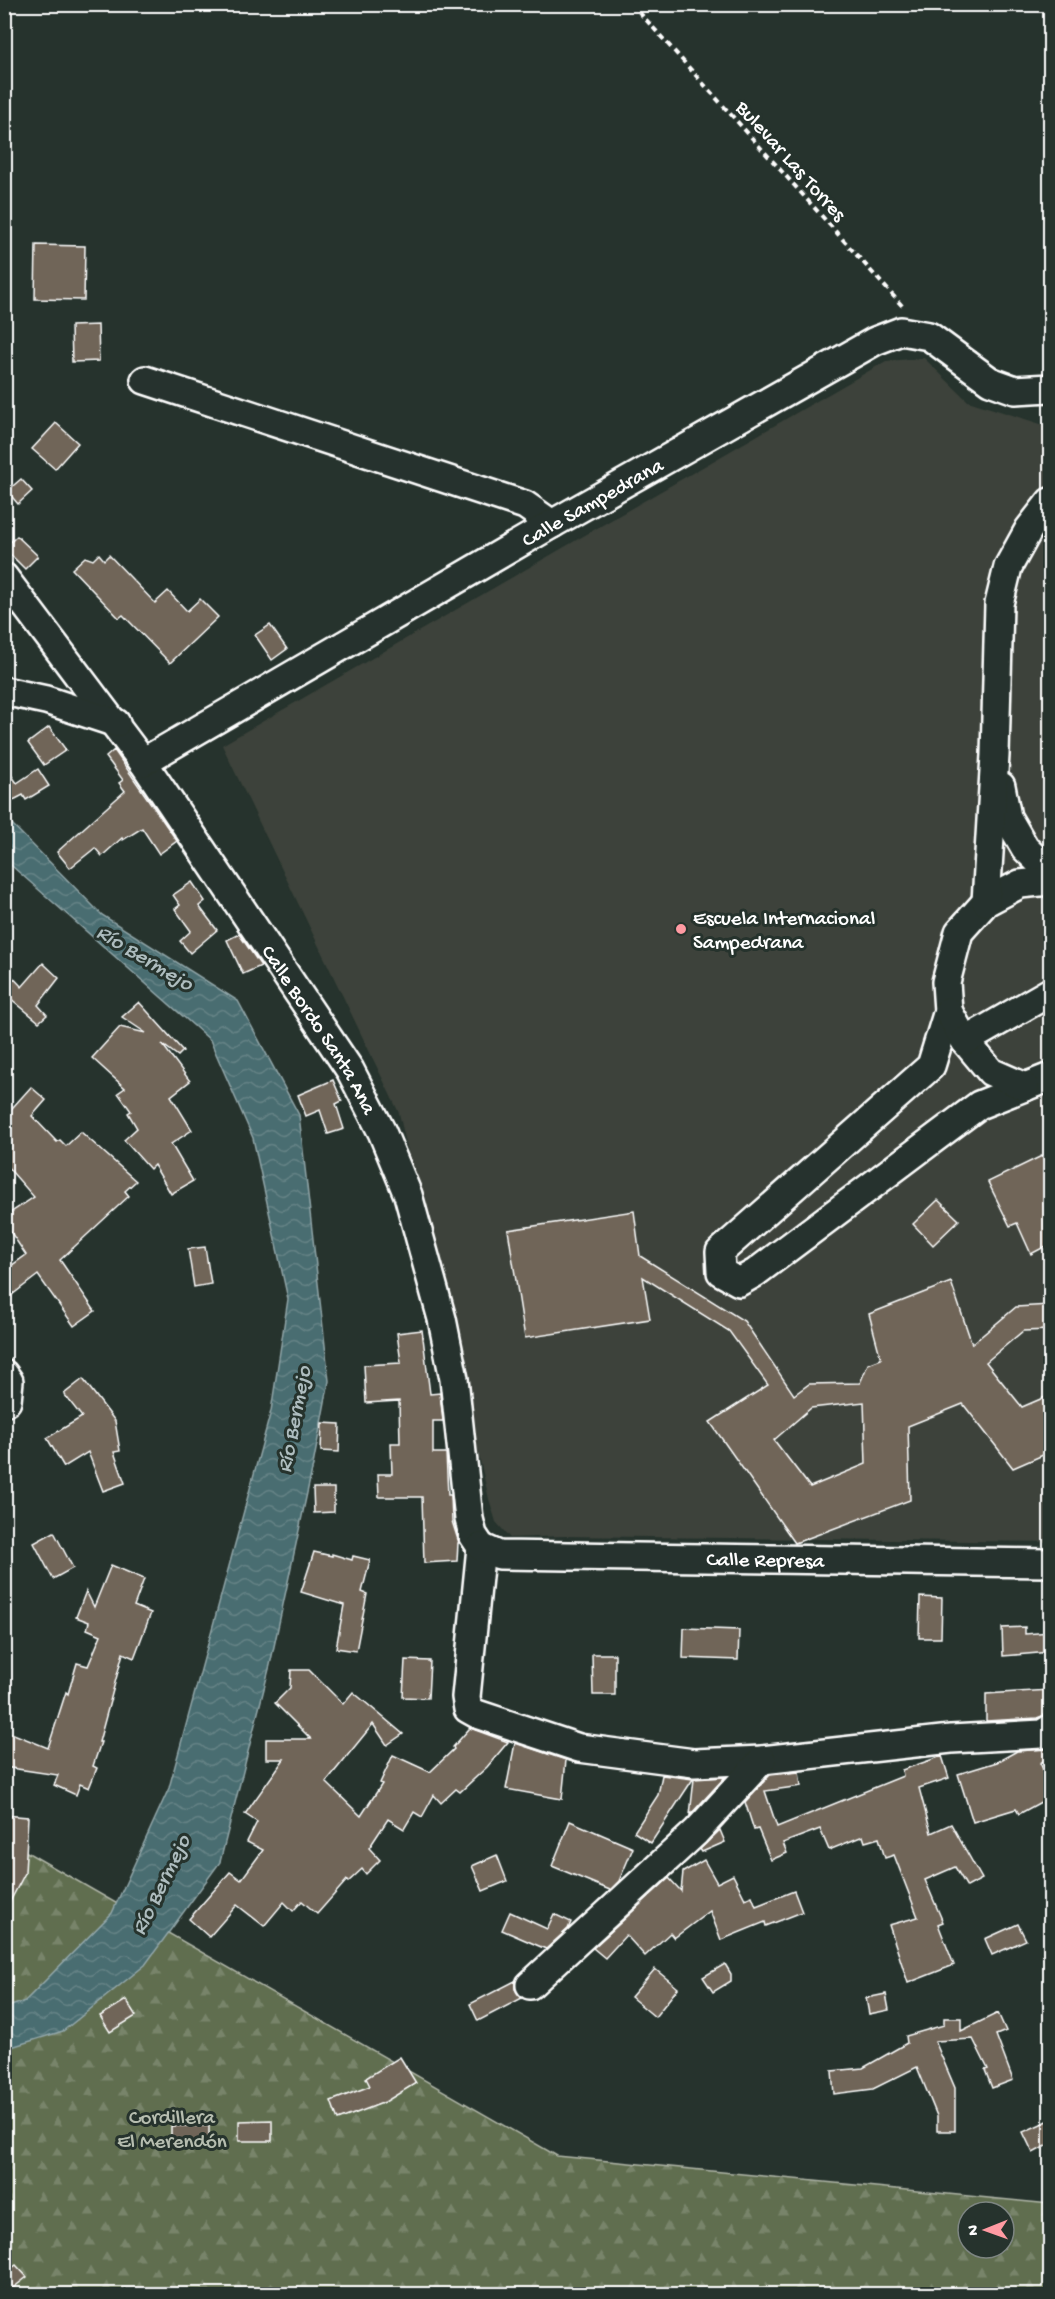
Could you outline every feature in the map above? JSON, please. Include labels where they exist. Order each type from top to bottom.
[{"type":"street","name":"Calle Sampedrana","points":[[144,762],[552,524],[875,341],[901,331],[929,336],[990,381],[1015,390],[1050,388]]},
{"type":"street","points":[[145,380],[525,505],[552,524]]},
{"type":"street","points":[[986,902],[999,604],[1008,567],[1029,529],[1050,502]]},
{"type":"street","name":"Calle Bordo Santa Ana","points":[[4,577],[144,762],[350,1070],[382,1132],[408,1195],[442,1319],[454,1379],[469,1519],[473,1535],[481,1547]]},
{"type":"street","points":[[4,691],[46,700],[116,723]]},
{"type":"street","points":[[994,755],[1007,818],[1025,848],[1050,873]]},
{"type":"street","points":[[1050,880],[1020,884],[986,902],[959,932],[946,982],[948,1011],[931,1066],[720,1252],[721,1272],[739,1282],[755,1273],[979,1105],[1050,1077]]},
{"type":"street","points":[[965,1041],[1050,992]]},
{"type":"street","points":[[948,1011],[965,1041],[991,1072],[1025,1087]]},
{"type":"street","points":[[4,1374],[9,1381],[7,1401],[4,1403]]},
{"type":"street","points":[[481,1547],[466,1697],[468,1709],[579,1748],[694,1763],[762,1760],[951,1739],[1042,1734],[1050,1729]]},
{"type":"street","name":"Calle Represa","points":[[481,1547],[499,1555],[1050,1563]]},
{"type":"street","points":[[530,1985],[696,1832],[762,1760]]},
{"type":"path","name":"Bulevar Las Torres","points":[[632,4],[929,336]]},
{"type":"shaded area","name":"Escuela Internacional Sampedrana","points":[[924,358],[968,401],[1050,427],[1050,1542],[563,1536],[510,1538],[496,1522],[489,1499],[399,1113],[222,745],[886,361]]},
{"type":"green space","name":"Cordillera El Merendón","points":[[4,1839],[557,2156],[1009,2200],[956,2200],[956,2260],[1016,2260],[1016,2201],[1050,2204],[1050,2294],[5,2294]]},
{"type":"water","name":"Río Bermejo","points":[[5,817],[102,915],[238,1001],[299,1115],[329,1381],[270,1665],[220,1862],[145,1965],[63,2031],[5,2049],[5,2008],[25,2001],[112,1913],[169,1788],[271,1411],[288,1299],[253,1138],[210,1040],[5,860]]},
{"type":"building","points":[[36,245],[85,246],[84,300],[35,299]]},
{"type":"building","points":[[98,325],[99,361],[72,362],[71,326]]},
{"type":"building","points":[[56,423],[78,443],[55,469],[32,449]]},
{"type":"building","points":[[21,479],[32,491],[18,504],[7,491]]},
{"type":"building","points":[[17,536],[38,556],[25,569],[4,548]]},
{"type":"building","points":[[99,554],[104,560],[109,555],[155,603],[168,591],[187,611],[200,599],[218,617],[170,663],[123,615],[119,618],[72,569],[85,557],[93,560]]},
{"type":"building","points":[[270,625],[287,649],[272,660],[255,635]]},
{"type":"building","points":[[49,727],[66,750],[44,765],[28,743]]},
{"type":"building","points":[[114,750],[177,841],[159,854],[142,828],[123,840],[122,838],[102,856],[95,848],[70,868],[57,852],[125,791],[119,783],[123,780],[106,757]]},
{"type":"building","points":[[4,765],[17,783],[38,769],[49,786],[26,800],[23,795],[4,805]]},
{"type":"building","points":[[192,882],[205,901],[199,906],[217,930],[190,953],[180,941],[191,931],[175,909],[180,905],[173,895]]},
{"type":"building","points":[[239,934],[261,966],[243,974],[227,940]]},
{"type":"building","points":[[43,963],[59,978],[38,1005],[47,1015],[39,1022],[4,993],[4,968],[22,987]]},
{"type":"building","points":[[139,1002],[183,1051],[178,1056],[162,1044],[190,1081],[171,1096],[192,1130],[171,1144],[193,1181],[171,1194],[154,1165],[150,1169],[124,1140],[137,1128],[128,1113],[131,1111],[118,1093],[125,1088],[92,1058],[120,1027],[146,1033],[122,1017]]},
{"type":"building","points":[[333,1080],[342,1101],[336,1104],[344,1129],[328,1134],[320,1110],[306,1116],[298,1095]]},
{"type":"building","points":[[31,1087],[46,1100],[32,1116],[57,1142],[60,1140],[66,1146],[81,1132],[136,1181],[125,1191],[129,1196],[60,1260],[95,1311],[74,1326],[38,1275],[4,1301],[4,1271],[26,1255],[4,1222],[4,1217],[34,1197],[4,1163],[4,1117]]},
{"type":"building","points":[[1050,1152],[1050,1201],[1044,1204],[1050,1217],[1050,1244],[1031,1254],[1017,1223],[1010,1226],[988,1182]]},
{"type":"building","points":[[938,1200],[959,1220],[933,1245],[913,1224]]},
{"type":"building","points":[[634,1211],[640,1256],[744,1321],[794,1395],[809,1384],[860,1383],[868,1364],[881,1359],[869,1314],[951,1282],[972,1344],[1016,1307],[1050,1305],[1050,1330],[1023,1331],[986,1362],[1022,1407],[1050,1395],[1050,1452],[1013,1468],[963,1404],[908,1426],[910,1500],[795,1543],[710,1422],[768,1385],[729,1331],[643,1277],[650,1319],[525,1338],[508,1230]],"holes":[[[864,1402],[866,1464],[810,1487],[774,1440],[811,1408]]]},
{"type":"building","points":[[205,1247],[211,1284],[194,1287],[188,1249]]},
{"type":"building","points":[[422,1330],[430,1394],[440,1393],[443,1421],[433,1421],[433,1453],[446,1453],[448,1495],[451,1495],[452,1521],[459,1543],[457,1561],[424,1563],[422,1497],[379,1497],[378,1474],[392,1474],[391,1443],[400,1443],[399,1401],[366,1403],[364,1365],[401,1363],[397,1333]]},
{"type":"building","points":[[83,1379],[115,1421],[120,1451],[114,1452],[125,1483],[103,1491],[88,1452],[64,1467],[47,1438],[82,1417],[64,1394]]},
{"type":"building","points":[[322,1423],[340,1424],[339,1452],[321,1451]]},
{"type":"building","points":[[313,1488],[334,1488],[334,1512],[314,1513]]},
{"type":"building","points":[[54,1532],[73,1568],[53,1579],[34,1543]]},
{"type":"building","points":[[314,1552],[352,1560],[353,1556],[370,1560],[362,1592],[367,1594],[356,1651],[336,1648],[344,1605],[301,1592]]},
{"type":"building","points":[[111,1565],[144,1579],[134,1606],[151,1613],[134,1658],[123,1653],[93,1766],[97,1768],[89,1788],[80,1784],[76,1795],[54,1785],[58,1775],[4,1767],[4,1730],[48,1748],[77,1663],[88,1666],[101,1635],[87,1629],[89,1622],[76,1617],[86,1591],[94,1607]]},
{"type":"building","points":[[920,1597],[942,1598],[941,1638],[919,1638]]},
{"type":"building","points":[[1025,1627],[1025,1634],[1050,1632],[1050,1652],[1003,1656],[1002,1628]]},
{"type":"building","points":[[684,1628],[739,1630],[738,1660],[683,1658]]},
{"type":"building","points":[[592,1654],[615,1654],[615,1695],[593,1695]]},
{"type":"building","points":[[405,1660],[430,1661],[428,1698],[403,1697]]},
{"type":"building","points":[[291,1670],[309,1670],[343,1704],[353,1692],[403,1734],[387,1745],[373,1724],[326,1782],[361,1816],[382,1784],[380,1783],[393,1755],[430,1772],[454,1749],[453,1747],[470,1728],[508,1742],[487,1767],[460,1792],[456,1789],[441,1803],[434,1795],[422,1817],[414,1812],[404,1829],[388,1819],[369,1848],[380,1860],[366,1874],[362,1869],[348,1882],[347,1880],[317,1914],[302,1901],[293,1911],[284,1902],[264,1926],[237,1905],[209,1937],[189,1919],[230,1872],[241,1880],[263,1850],[247,1842],[257,1822],[245,1814],[284,1759],[266,1759],[266,1739],[311,1739],[275,1703],[290,1688]]},
{"type":"building","points":[[1050,1690],[1050,1713],[1037,1718],[986,1721],[986,1694]]},
{"type":"building","points":[[515,1743],[566,1760],[562,1799],[506,1789]]},
{"type":"building","points":[[1046,1749],[1050,1757],[1040,1763],[1050,1783],[1050,1797],[1019,1814],[1016,1809],[973,1822],[958,1774],[997,1762],[1017,1751]]},
{"type":"building","points":[[942,1756],[949,1778],[919,1788],[931,1833],[951,1824],[982,1879],[967,1887],[955,1867],[925,1880],[943,1922],[938,1924],[954,1965],[908,1983],[889,1925],[918,1917],[894,1855],[885,1858],[879,1838],[865,1842],[863,1836],[829,1850],[820,1829],[783,1843],[787,1853],[771,1860],[758,1829],[754,1830],[745,1802],[770,1775],[799,1772],[801,1786],[765,1791],[777,1827],[903,1776],[902,1770]]},
{"type":"building","points":[[662,1775],[693,1779],[651,1843],[634,1832],[658,1795]]},
{"type":"building","points":[[725,1777],[690,1815],[694,1779]]},
{"type":"building","points":[[4,1815],[28,1817],[25,1873],[4,1913]]},
{"type":"building","points":[[570,1821],[633,1848],[619,1881],[610,1890],[552,1866]]},
{"type":"building","points":[[720,1830],[725,1842],[702,1852],[700,1849]]},
{"type":"building","points":[[497,1855],[507,1881],[483,1891],[472,1866]]},
{"type":"building","points":[[704,1860],[717,1883],[733,1875],[745,1899],[752,1896],[756,1906],[794,1891],[802,1912],[766,1926],[765,1922],[721,1940],[710,1911],[674,1938],[670,1933],[645,1956],[626,1935],[605,1958],[593,1948],[669,1878],[681,1891],[683,1872]]},
{"type":"building","points":[[510,1912],[547,1929],[554,1914],[571,1922],[568,1929],[546,1949],[502,1930]]},
{"type":"building","points":[[1018,1924],[1026,1940],[992,1955],[985,1939]]},
{"type":"building","points":[[725,1964],[731,1974],[731,1981],[713,1992],[703,1977]]},
{"type":"building","points":[[655,1969],[678,1988],[655,2017],[631,1997]]},
{"type":"building","points":[[515,1981],[515,1989],[522,1998],[478,2021],[470,2004]]},
{"type":"building","points":[[886,1994],[889,2010],[869,2014],[866,1998]]},
{"type":"building","points":[[126,2000],[136,2016],[110,2032],[100,2016]]},
{"type":"building","points":[[998,2013],[1006,2031],[996,2035],[1013,2080],[992,2088],[985,2070],[988,2069],[973,2039],[935,2041],[955,2088],[955,2131],[937,2131],[937,2116],[917,2067],[873,2089],[834,2094],[832,2071],[863,2068],[907,2043],[906,2036],[944,2025],[944,2018],[961,2018],[961,2031]]},
{"type":"building","points":[[400,2057],[416,2083],[385,2102],[338,2120],[331,2101],[370,2086],[366,2078]]},
{"type":"building","points":[[272,2120],[272,2141],[239,2141],[239,2121]]},
{"type":"building","points":[[1050,2120],[1050,2144],[1033,2153],[1023,2132]]},
{"type":"building","points":[[171,2126],[209,2126],[209,2142],[171,2142]]},
{"type":"building","points":[[16,2265],[27,2277],[4,2295],[4,2274]]},
{"type":"place","name":"Escuela Internacional Sampedrana","points":[[681,929]]}]
